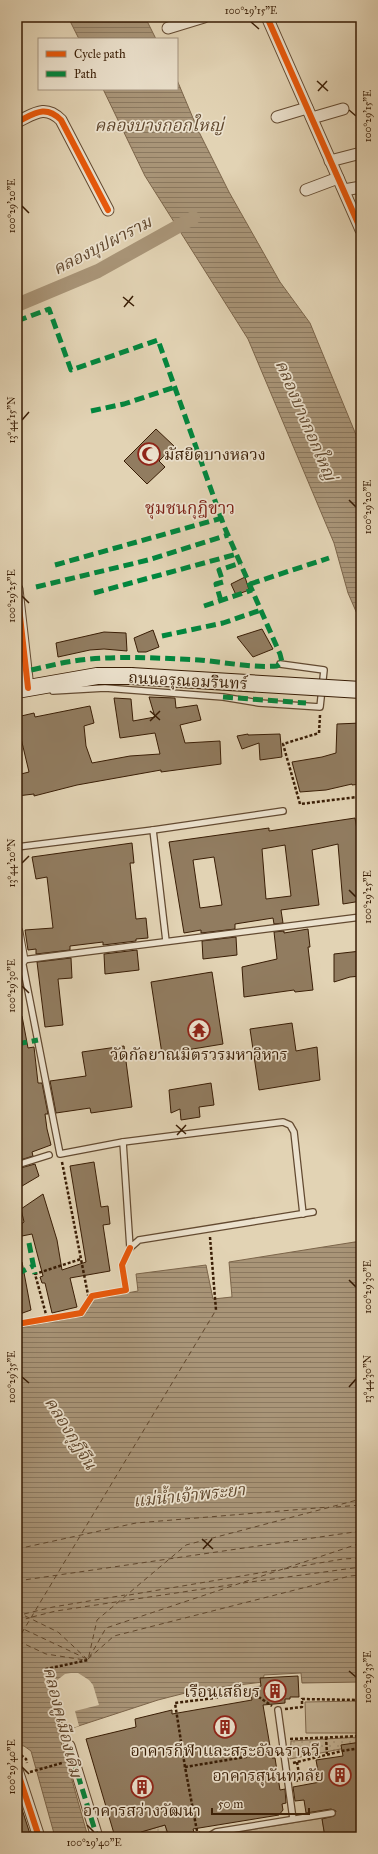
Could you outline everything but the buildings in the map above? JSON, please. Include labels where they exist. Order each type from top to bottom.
[{"type":"main road","name":"ถนนอรุณอมรินทร์","points":[[21,690],[96,676],[131,676],[361,690]]},
{"type":"street","points":[[168,28],[204,17]]},
{"type":"street","points":[[267,17],[361,230]]},
{"type":"street","points":[[277,117],[343,109]]},
{"type":"street","points":[[17,122],[46,110],[54,113],[61,120],[108,210]]},
{"type":"street","points":[[330,161],[361,154]]},
{"type":"street","points":[[306,190],[338,178]]},
{"type":"street","points":[[344,190],[361,187]]},
{"type":"street","points":[[17,590],[21,690]]},
{"type":"street","points":[[17,932],[20,960]]},
{"type":"street","points":[[69,1746],[97,1837]]},
{"type":"street","points":[[17,1770],[39,1837]]},
{"type":"lane","points":[[21,690],[105,688],[223,697],[259,703],[318,708],[321,705],[324,670],[280,664]]},
{"type":"lane","points":[[17,847],[153,830],[284,811]]},
{"type":"lane","points":[[153,830],[166,941]]},
{"type":"lane","points":[[303,1214],[294,1132],[290,1125],[283,1122],[123,1142],[60,1154],[20,960],[361,917]]},
{"type":"lane","points":[[123,1142],[130,1248],[139,1240],[209,1230],[313,1212]]},
{"type":"lane","points":[[17,1165],[49,1155]]},
{"type":"lane","points":[[278,1710],[294,1819]]},
{"type":"lane","points":[[208,1837],[216,1832],[332,1812]]},
{"type":"path","points":[[321,705],[319,733],[283,744],[300,804],[357,797],[361,819]]},
{"type":"path","points":[[60,1154],[89,1300]]},
{"type":"path","points":[[209,1230],[216,1310]]},
{"type":"path","points":[[47,1318],[35,1274],[81,1259]]},
{"type":"path","points":[[69,1746],[46,1669],[88,1660]]},
{"type":"path","points":[[204,1837],[197,1831],[185,1767],[176,1703],[253,1693],[278,1710],[302,1707],[302,1699],[361,1700]]},
{"type":"path","points":[[282,1739],[361,1736]]},
{"type":"path","points":[[326,1737],[327,1754]]},
{"type":"path","points":[[17,1738],[19,1744],[17,1747]]},
{"type":"path","points":[[286,1765],[327,1754],[361,1748]]},
{"type":"path","points":[[185,1767],[284,1751]]},
{"type":"path","points":[[17,1752],[26,1759]]},
{"type":"path","points":[[30,1772],[69,1761]]},
{"type":"path","points":[[297,1762],[300,1780]]},
{"type":"path","points":[[288,1782],[316,1777]]},
{"type":"shaded area","points":[[361,1701],[361,1733],[306,1733],[305,1702]]},
{"type":"shaded area","points":[[361,1737],[361,1745],[290,1759],[291,1741]]},
{"type":"shaded area","points":[[322,1818],[325,1837],[214,1837],[219,1835]]},
{"type":"shaded area","points":[[165,1825],[169,1837],[142,1837],[141,1832]]},
{"type":"water","points":[[68,17],[145,17],[156,38],[78,38]]},
{"type":"water","name":"คลองบางกอกใหญ่","points":[[178,82],[198,130],[229,192],[280,282],[310,323],[361,447],[361,623],[348,593],[334,543],[248,339],[145,176],[103,90],[178,90]]},
{"type":"water","points":[[361,1241],[361,1682],[302,1683],[301,1673],[264,1675],[263,1682],[197,1690],[158,1700],[60,1732],[61,1741],[88,1837],[55,1837],[31,1751],[24,1746],[17,1745],[17,1328],[83,1316],[94,1299],[138,1291],[136,1274],[206,1265],[213,1299],[232,1297],[229,1262]]},
{"type":"pier","points":[[78,1673],[89,1680],[93,1685],[99,1705],[75,1711],[79,1726],[60,1732],[51,1700],[51,1687],[47,1687],[44,1682],[47,1676],[53,1677],[56,1681],[65,1674]]},
{"type":"waterway","name":"คลองบุปผาราม","points":[[17,305],[98,271],[193,218]]},
{"type":"ferry route","points":[[17,1641],[216,1310]]},
{"type":"ferry route","points":[[17,1612],[58,1632],[88,1660],[97,1620],[186,1545],[361,1499]]},
{"type":"ferry route","points":[[336,1507],[361,1505]]},
{"type":"ferry route","points":[[17,1549],[136,1523],[329,1507]]},
{"type":"ferry route","points":[[17,1581],[361,1531]]},
{"type":"ferry route","points":[[89,1658],[106,1628],[361,1543]]},
{"type":"ferry route","points":[[284,1569],[343,1559],[361,1558]]},
{"type":"ferry route","points":[[243,1583],[361,1567]]},
{"type":"ferry route","points":[[129,1595],[277,1570]]},
{"type":"ferry route","points":[[88,1659],[114,1636],[350,1576],[361,1575]]},
{"type":"ferry route","points":[[32,1617],[56,1611],[236,1584]]},
{"type":"ferry route","points":[[24,1614],[53,1607],[125,1595]]},
{"type":"ferry route","points":[[17,1616],[21,1615]]},
{"type":"ferry route","points":[[17,1621],[29,1618]]},
{"type":"ferry route","points":[[17,1626],[87,1659]]},
{"type":"ferry route","points":[[18,1641],[46,1654],[85,1660]]},
{"type":"marked path","points":[[17,321],[49,309],[71,370],[158,340],[224,526],[280,654],[282,662],[277,666],[258,666],[199,660],[105,658],[68,662],[26,671]]},
{"type":"marked path","points":[[91,411],[124,404],[175,387]]},
{"type":"marked path","points":[[55,565],[222,518]]},
{"type":"marked path","points":[[36,587],[148,560],[228,535]]},
{"type":"marked path","points":[[94,593],[237,554]]},
{"type":"marked path","points":[[250,584],[329,558]]},
{"type":"marked path","points":[[221,601],[216,584],[223,582],[219,570],[241,563]]},
{"type":"marked path","points":[[204,606],[252,590]]},
{"type":"marked path","points":[[162,636],[223,623],[261,610]]},
{"type":"marked path","points":[[223,697],[306,703]]},
{"type":"marked path","points":[[17,1044],[38,1040]]},
{"type":"marked path","points":[[17,1151],[21,1163]]},
{"type":"marked path","points":[[29,1243],[35,1274]]},
{"type":"marked path","points":[[17,1274],[33,1266]]},
{"type":"marked path","points":[[69,1746],[97,1837]]},
{"type":"cycle path","points":[[267,17],[361,230]]},
{"type":"cycle path","points":[[17,122],[39,112],[45,111],[50,112],[61,120],[108,210]]},
{"type":"cycle path","points":[[17,589],[28,688]]},
{"type":"cycle path","points":[[17,1324],[81,1313],[92,1296],[126,1290],[122,1265],[130,1248]]},
{"type":"cycle path","points":[[17,1770],[39,1837]]},
{"type":"place","name":"มัสยิดบางหลวง","points":[[149,454]]},
{"type":"place","name":"วัดกัลยาณมิตรวรมหาวิหาร","points":[[199,1030]]},
{"type":"place","name":"เรือนเสถียร","points":[[275,1691]]},
{"type":"place","name":"อาคารกีฬาและสระอัจฉราฉวี","points":[[225,1727]]},
{"type":"place","name":"อาคารสุนันทาลัย","points":[[340,1775]]},
{"type":"place","name":"อาคารสว่างวัฒนา","points":[[142,1787]]},
{"type":"district","name":"ชุมชนกุฎิขาว","points":[[190,508]]},
{"type":"water label","name":"คลองกุฎีจีน","points":[[71,1433]]},
{"type":"water label","name":"แม่น้ำเจ้าพระยา","points":[[189,1495]]},
{"type":"water label","name":"คลองคูเมืองเดิม","points":[[63,1722]]}]
